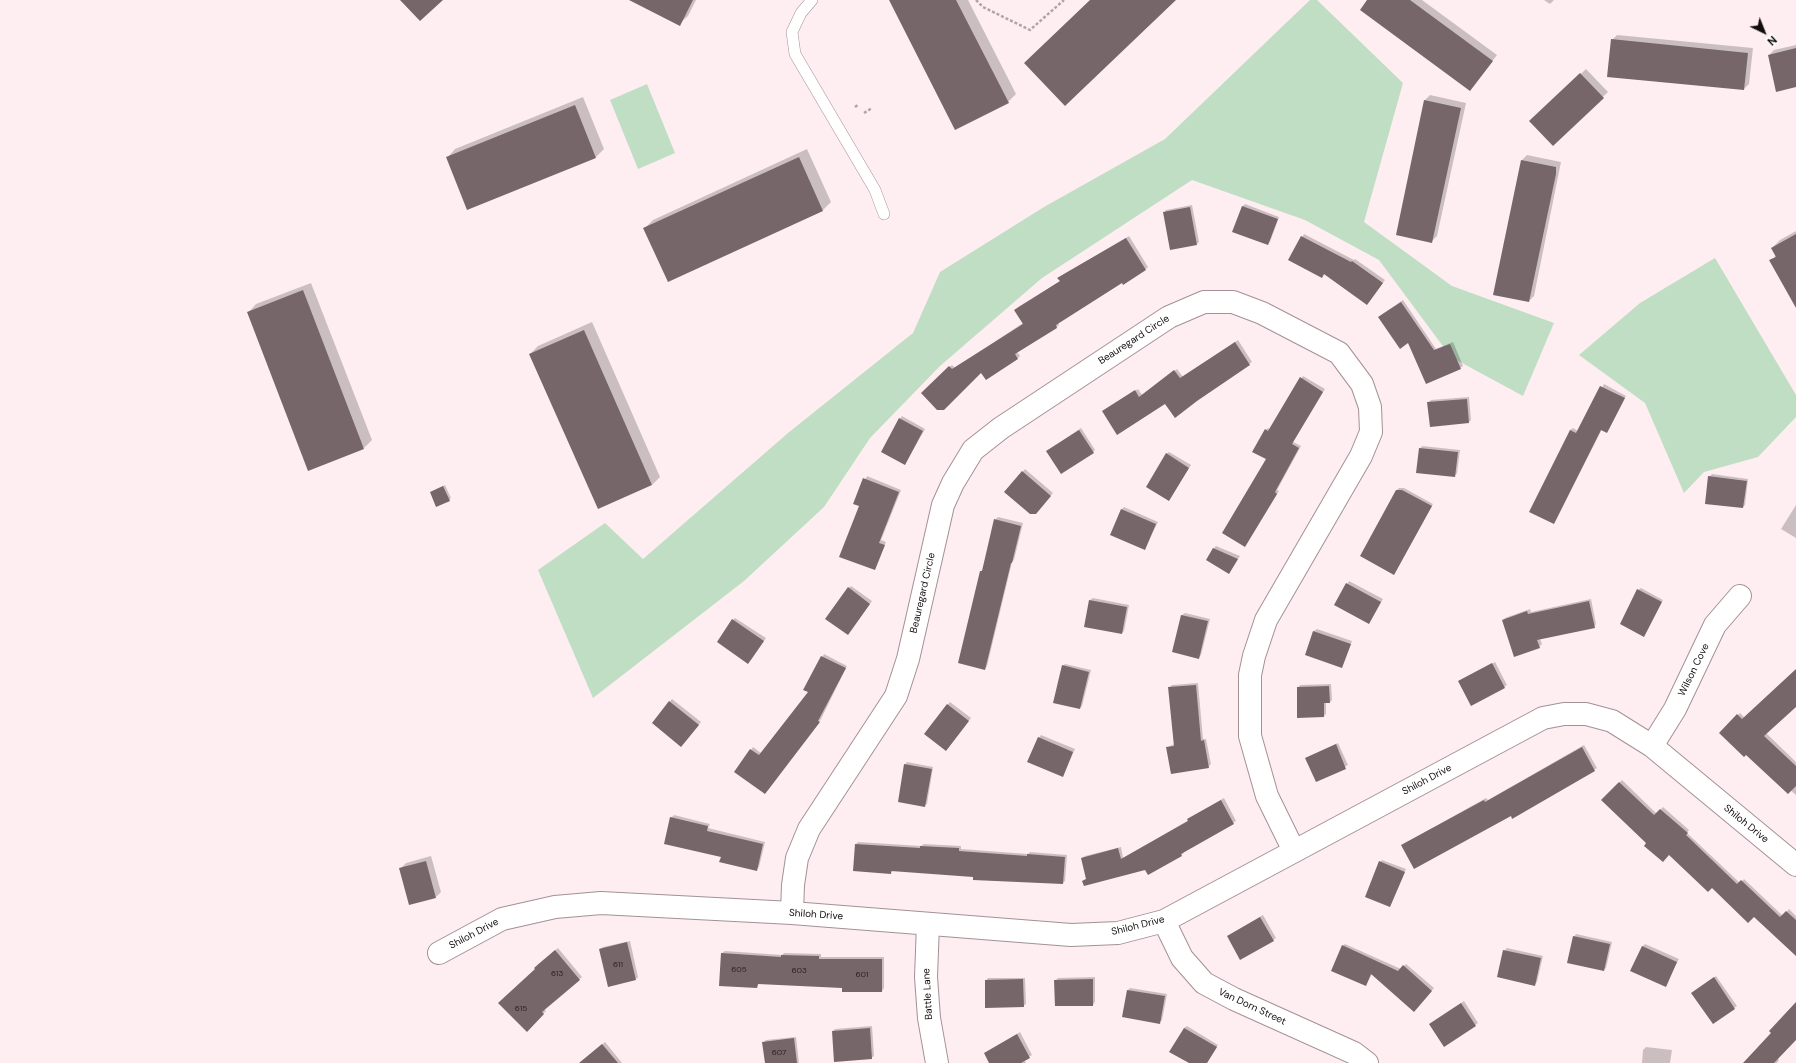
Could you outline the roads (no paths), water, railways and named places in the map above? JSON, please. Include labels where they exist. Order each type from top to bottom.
[{"type":"street","name":"Beauregard Circle","points":[[792,913],[793,885],[797,858],[809,829],[896,696],[908,659],[943,505],[961,467],[973,450],[1001,428],[1169,316],[1204,302],[1233,302],[1262,313],[1339,353],[1362,384],[1370,407],[1371,432],[1361,456],[1266,620],[1254,656],[1250,675],[1250,736],[1267,796],[1294,850]]},
{"type":"street","name":"Wilson Cove","points":[[1652,746],[1675,709],[1715,625],[1740,596]]},
{"type":"street","name":"Shiloh Drive","points":[[439,953],[502,919],[554,907],[601,902],[792,913],[1071,935],[1118,933],[1164,921],[1294,850],[1543,718],[1564,714],[1586,714],[1612,721],[1652,746],[1796,865]]},
{"type":"street","name":"Van Dorn Street","points":[[1164,921],[1182,958],[1204,983],[1234,999],[1354,1053],[1367,1063]]},
{"type":"street","name":"Battle Lane","points":[[928,924],[926,977],[929,1018],[937,1063]]},
{"type":"lane","points":[[812,0],[801,13],[792,32],[795,54],[874,190],[884,214]]}]
